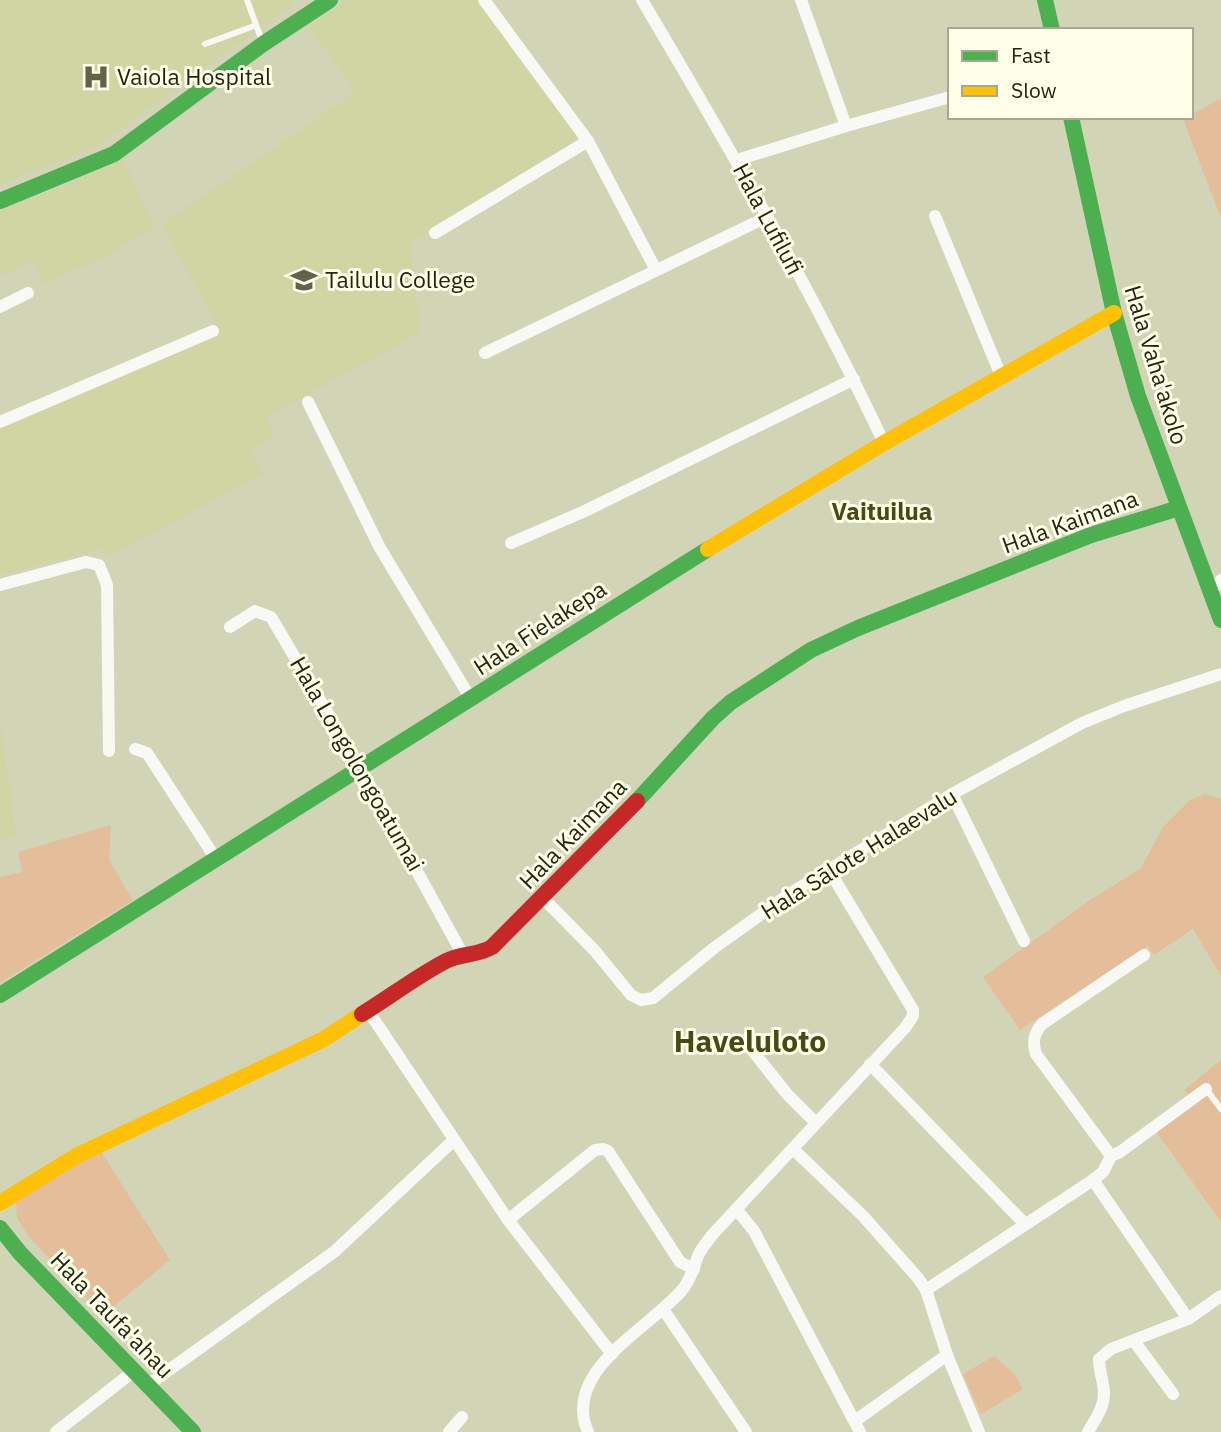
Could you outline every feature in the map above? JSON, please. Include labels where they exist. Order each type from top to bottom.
[{"type":"street","points":[[0,201],[114,154],[263,44],[330,0]]},
{"type":"street","points":[[484,0],[588,141],[656,271]]},
{"type":"street","name":"Hala Lufilufi","points":[[642,0],[737,160],[854,379],[884,443]]},
{"type":"street","points":[[801,0],[846,126]]},
{"type":"street","points":[[1045,0],[1052,28]]},
{"type":"street","points":[[737,160],[948,98]]},
{"type":"street","name":"Hala Vaha'akolo","points":[[1071,119],[1114,313],[1138,396],[1178,508],[1215,586],[1221,620]]},
{"type":"street","points":[[435,233],[588,141]]},
{"type":"street","points":[[935,216],[1002,376]]},
{"type":"street","points":[[485,353],[767,217]]},
{"type":"street","points":[[0,307],[28,293]]},
{"type":"street","name":"Hala Fielakepa","points":[[0,995],[623,601],[884,443],[1114,313]]},
{"type":"street","points":[[0,422],[214,331]]},
{"type":"street","points":[[511,543],[585,511],[854,379]]},
{"type":"street","points":[[308,402],[380,548],[471,699]]},
{"type":"street","name":"Hala Kaimana","points":[[0,1203],[76,1156],[324,1039],[446,961],[463,955],[481,954],[492,947],[641,797],[713,718],[731,702],[811,650],[858,628],[1091,536],[1178,508]]},
{"type":"street","points":[[0,585],[86,562],[99,565],[107,585],[109,751]]},
{"type":"street","name":"Hala Longolongoatumai","points":[[230,627],[255,611],[271,617],[359,766],[463,955]]},
{"type":"street","name":"Hala Sālote Halaevalu","points":[[543,898],[594,951],[631,995],[641,1000],[653,998],[714,948],[789,894],[952,794],[1082,723],[1221,674]]},
{"type":"street","points":[[135,749],[147,753],[216,859]]},
{"type":"street","points":[[952,794],[1024,941]]},
{"type":"street","points":[[588,1432],[582,1405],[591,1377],[612,1354],[684,1289],[704,1245],[910,1022],[913,1010],[829,870]]},
{"type":"street","points":[[1111,1156],[1036,1054],[1034,1037],[1042,1024],[1144,955]]},
{"type":"street","points":[[369,1012],[508,1220],[612,1354]]},
{"type":"street","points":[[752,1050],[787,1094],[816,1123]]},
{"type":"street","points":[[870,1064],[1025,1224]]},
{"type":"street","points":[[926,1290],[1093,1180],[1103,1172],[1111,1156],[1206,1089]]},
{"type":"street","points":[[148,1385],[334,1252],[454,1140]]},
{"type":"street","points":[[508,1220],[595,1150],[603,1149],[607,1151],[680,1262],[694,1269]]},
{"type":"street","points":[[793,1149],[863,1216],[926,1290],[947,1355],[979,1432]]},
{"type":"street","points":[[1093,1180],[1188,1319]]},
{"type":"street","points":[[737,1210],[754,1231],[857,1427],[947,1355]]},
{"type":"street","name":"Hala Taufa'ahau","points":[[0,1228],[20,1253],[193,1432]]},
{"type":"street","points":[[1088,1432],[1103,1403],[1104,1393],[1098,1372],[1099,1359],[1111,1349],[1188,1319],[1221,1296]]},
{"type":"street","points":[[663,1309],[746,1432]]},
{"type":"street","points":[[1134,1341],[1173,1394]]},
{"type":"street","points":[[56,1432],[134,1371]]},
{"type":"street","points":[[449,1432],[463,1417]]},
{"type":"lane","points":[[247,0],[254,26],[263,44]]},
{"type":"lane","points":[[205,44],[254,26]]},
{"type":"lane","points":[[1206,1089],[1221,1109]]},
{"type":"shaded area","name":"Vaiola Hospital","points":[[0,0],[291,0],[292,5],[93,149],[0,184]]},
{"type":"shaded area","name":"Tailulu College","points":[[350,0],[479,0],[577,138],[410,242],[420,331],[266,417],[274,435],[252,451],[263,474],[108,557],[104,548],[0,575],[0,426],[220,331],[162,224],[356,92],[308,26]]},
{"type":"shaded area","points":[[1221,98],[1221,218],[1183,119],[1193,119],[1193,114]]},
{"type":"shaded area","points":[[122,155],[155,228],[110,254],[45,284],[31,261],[0,276],[0,211],[84,177]]},
{"type":"shaded area","points":[[0,722],[16,836],[0,840]]},
{"type":"shaded area","points":[[1205,794],[1221,799],[1221,976],[1193,929],[1154,955],[1148,946],[1020,1030],[983,977],[1087,902],[1141,868],[1163,827],[1190,800]]},
{"type":"shaded area","points":[[111,825],[109,860],[133,900],[0,983],[0,877],[22,872],[18,852]]},
{"type":"shaded area","points":[[1221,1060],[1221,1222],[1155,1130],[1193,1100],[1184,1090]]},
{"type":"shaded area","points":[[100,1150],[170,1260],[103,1315],[29,1237],[17,1218],[16,1202]]},
{"type":"shaded area","points":[[994,1356],[1014,1373],[1023,1389],[981,1414],[963,1374]]},
{"type":"traffic: fast","points":[[0,201],[114,154],[263,44],[330,0]]},
{"type":"traffic: fast","points":[[1045,0],[1052,28]]},
{"type":"traffic: fast","points":[[1071,119],[1114,313],[1138,396],[1221,620]]},
{"type":"traffic: fast","points":[[637,801],[731,702],[811,650],[858,628],[1091,535],[1179,508]]},
{"type":"traffic: fast","points":[[0,995],[708,549]]},
{"type":"traffic: fast","points":[[0,1228],[20,1253],[193,1432]]},
{"type":"traffic: slow","points":[[708,549],[884,443],[1114,313]]},
{"type":"traffic: slow","points":[[0,1203],[76,1156],[324,1039],[362,1014]]},
{"type":"traffic: jam","points":[[362,1014],[446,961],[492,947],[637,801]]},
{"type":"place","name":"Vaiola Hospital","points":[[96,77]]},
{"type":"place","name":"Tailulu College","points":[[304,280]]},
{"type":"district","name":"Vaituilua","points":[[882,512]]},
{"type":"district","name":"Haveluloto","points":[[750,1042]]}]
